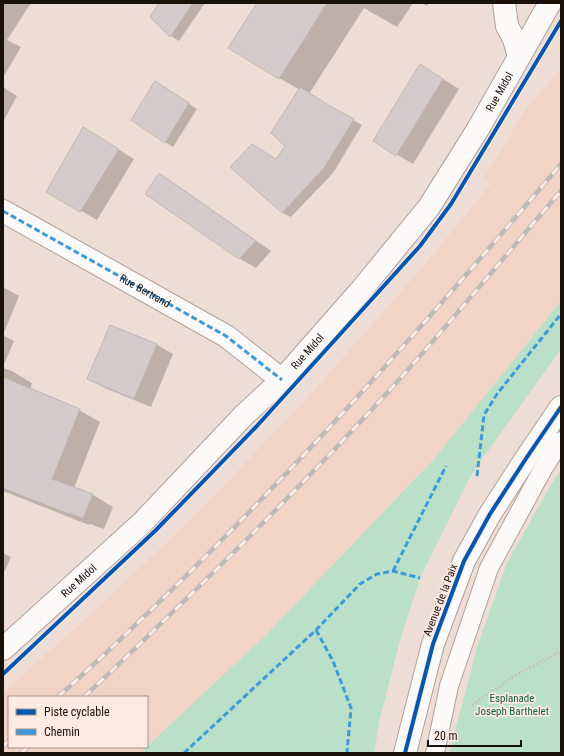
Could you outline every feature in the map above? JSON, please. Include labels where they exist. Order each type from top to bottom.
[{"type":"street","points":[[504,3],[507,26],[514,39],[519,57]]},
{"type":"street","name":"Rue Midol","points":[[3,649],[142,523],[244,415],[282,380],[362,289],[429,207],[478,129],[550,3]]},
{"type":"street","name":"Rue Bertrand","points":[[3,211],[226,336],[282,380]]},
{"type":"street","name":"Avenue de la Paix","points":[[405,753],[433,644],[464,561],[494,508],[526,457],[561,407]]},
{"type":"lane","points":[[435,753],[449,686],[489,568],[544,467],[561,441]]},
{"type":"path","points":[[466,708],[516,675],[561,651]]},
{"type":"shaded area","points":[[561,69],[561,301],[434,459],[266,635],[148,746],[148,696],[8,696],[8,748],[146,748],[140,753],[3,753],[3,693],[104,602],[167,542],[232,477],[310,395],[420,270],[491,184],[484,178],[528,106]]},
{"type":"green space","points":[[561,301],[561,349],[482,459],[468,481],[420,578],[400,641],[380,718],[374,753],[140,753],[145,748],[148,748],[148,746],[266,635],[434,459]]},
{"type":"green space","name":"Esplanade Joseph Barthelet","points":[[561,470],[561,753],[449,753],[478,644],[507,563],[552,483]]},
{"type":"building","points":[[159,3],[193,3],[170,37],[150,17]]},
{"type":"building","points":[[257,3],[327,3],[279,79],[228,48]]},
{"type":"building","points":[[420,64],[443,79],[396,156],[373,141]]},
{"type":"building","points":[[155,81],[189,103],[165,143],[131,120]]},
{"type":"building","points":[[300,87],[354,119],[324,168],[282,213],[230,167],[252,144],[276,159],[285,146],[271,133]]},
{"type":"building","points":[[83,127],[119,149],[80,212],[46,192]]},
{"type":"building","points":[[159,173],[256,241],[239,259],[145,194]]},
{"type":"building","points":[[110,325],[157,344],[134,399],[87,379]]},
{"type":"building","points":[[3,377],[80,409],[52,479],[93,494],[83,518],[3,488]]},
{"type":"railway","points":[[59,696],[191,571],[255,506],[380,372],[561,164]]},
{"type":"railway","points":[[85,696],[239,547],[388,392],[432,343],[561,191]]},
{"type":"railway","points":[[3,746],[8,742]]},
{"type":"railway","points":[[21,753],[27,748]]},
{"type":"marked path","points":[[3,211],[226,336],[282,380]]},
{"type":"marked path","points":[[477,476],[484,415],[497,394],[561,314]]},
{"type":"marked path","points":[[393,571],[446,466]]},
{"type":"marked path","points":[[184,753],[316,630],[360,584],[377,574],[393,571],[420,578]]},
{"type":"marked path","points":[[316,630],[333,661],[351,708],[347,753]]},
{"type":"cycle path","points":[[3,674],[156,530],[256,427],[420,246],[451,204],[561,21]]},
{"type":"cycle path","points":[[405,753],[433,644],[464,561],[490,514],[561,407]]}]
